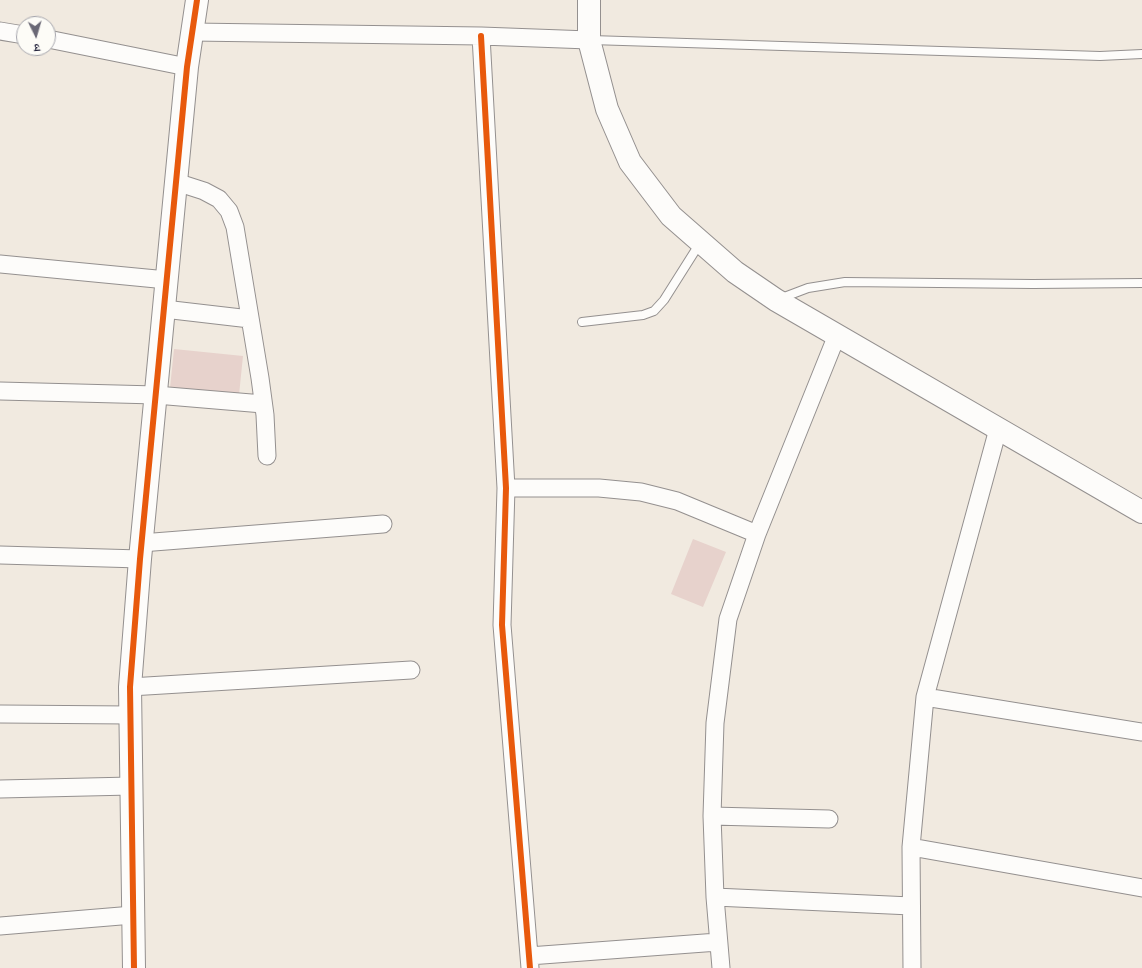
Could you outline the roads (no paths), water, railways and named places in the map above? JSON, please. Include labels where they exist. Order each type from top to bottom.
[{"type":"street","points":[[134,968],[130,687],[141,551],[187,67],[196,0]]},
{"type":"street","points":[[589,0],[589,40],[607,109],[630,162],[671,216],[735,272],[776,300],[1142,512]]},
{"type":"street","points":[[0,31],[16,34]]},
{"type":"street","points":[[192,32],[481,36],[589,40]]},
{"type":"street","points":[[481,36],[506,488],[502,625],[529,962],[718,942]]},
{"type":"street","points":[[56,41],[187,67]]},
{"type":"street","points":[[176,182],[204,191],[219,199],[229,211],[235,227],[265,415],[267,456]]},
{"type":"street","points":[[0,264],[167,280]]},
{"type":"street","points":[[164,309],[250,319]]},
{"type":"street","points":[[721,968],[715,897],[712,816],[715,723],[728,619],[756,534],[837,335]]},
{"type":"street","points":[[0,391],[156,395],[263,404]]},
{"type":"street","points":[[912,968],[911,847],[925,697],[998,429]]},
{"type":"street","points":[[506,488],[599,488],[641,492],[677,501],[756,534]]},
{"type":"street","points":[[0,555],[141,551],[383,524]]},
{"type":"street","points":[[130,687],[411,670]]},
{"type":"street","points":[[925,697],[1142,732]]},
{"type":"street","points":[[0,714],[130,715]]},
{"type":"street","points":[[0,789],[132,786]]},
{"type":"street","points":[[712,816],[829,819]]},
{"type":"street","points":[[911,847],[1142,888]]},
{"type":"street","points":[[715,897],[911,906]]},
{"type":"street","points":[[0,926],[133,915]]},
{"type":"lane","points":[[589,40],[1100,56],[1142,54]]},
{"type":"lane","points":[[582,322],[643,314],[654,310],[664,300],[701,242]]},
{"type":"lane","points":[[776,300],[808,288],[845,282],[1025,284],[1142,283]]}]
